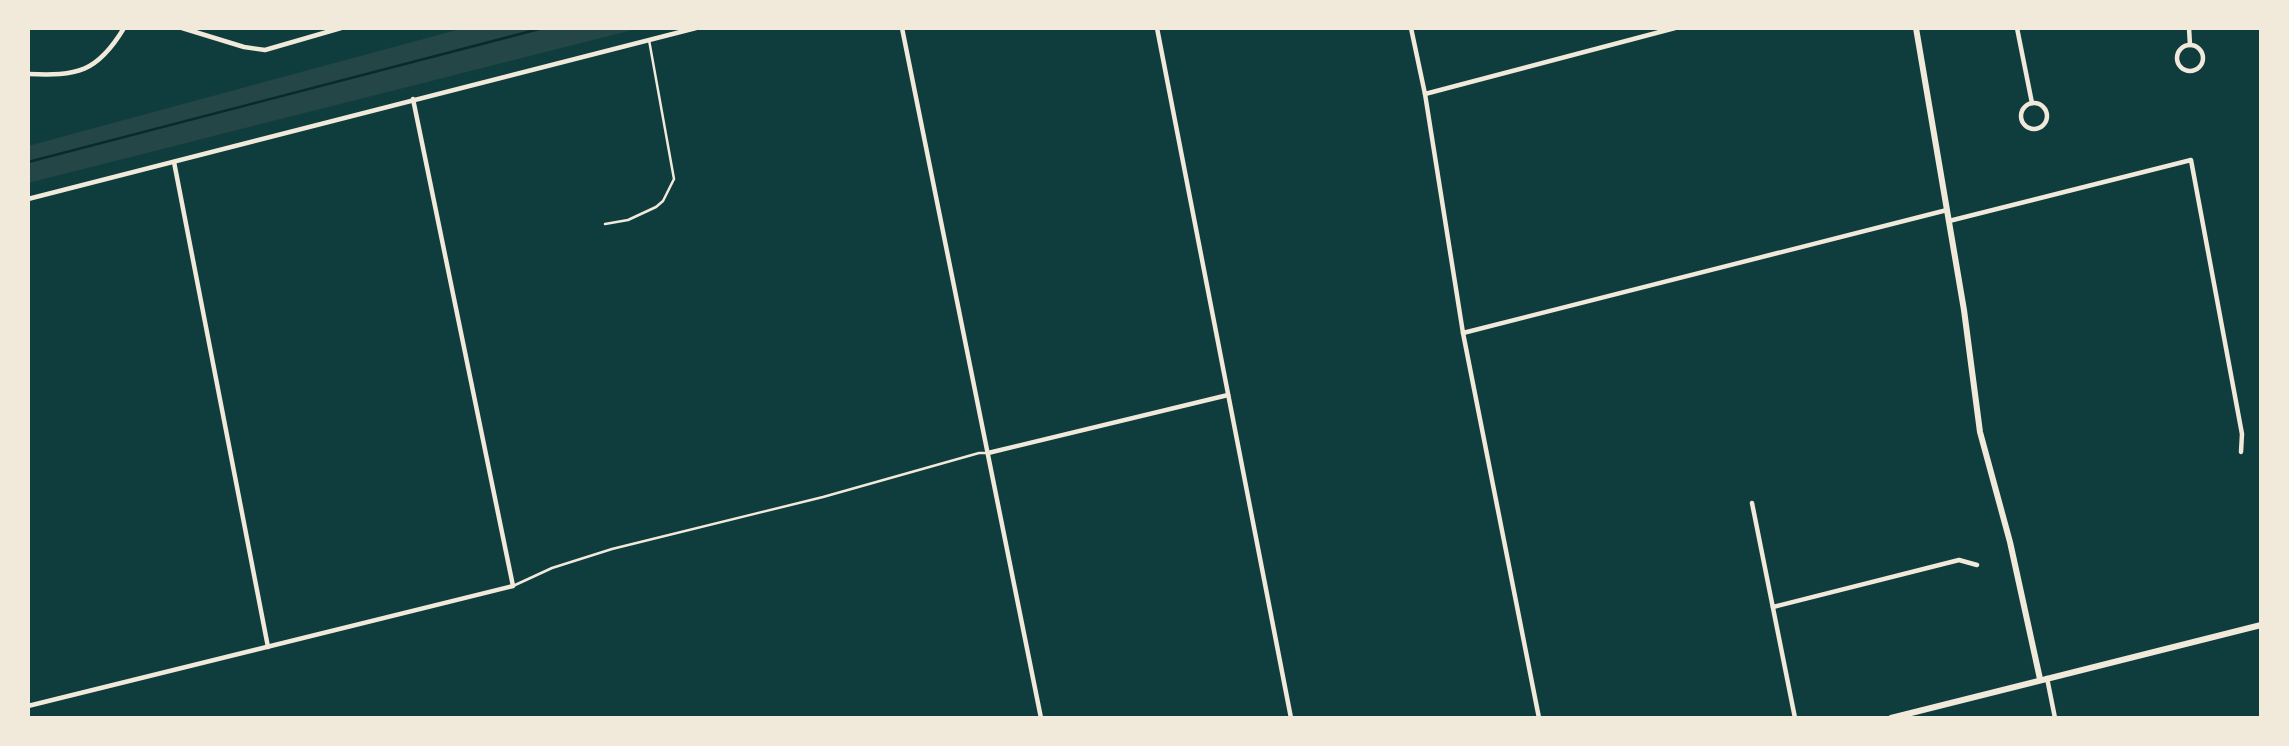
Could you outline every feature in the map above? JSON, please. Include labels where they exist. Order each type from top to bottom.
[{"type":"street","points":[[28,74],[63,75],[95,63],[110,49],[124,28]]},
{"type":"street","points":[[182,28],[244,47],[265,50],[341,28]]},
{"type":"street","points":[[28,199],[696,28]]},
{"type":"street","points":[[902,28],[1041,718]]},
{"type":"street","points":[[1157,28],[1291,718]]},
{"type":"street","points":[[1410,28],[1425,94],[1463,333],[1539,718]]},
{"type":"street","points":[[1425,94],[1675,28]]},
{"type":"street","points":[[1916,28],[1964,310],[1980,432],[2054,718]]},
{"type":"street","points":[[2017,28],[2032,103]]},
{"type":"street","points":[[2189,28],[2190,44]]},
{"type":"street","points":[[2190,44],[2199,48],[2203,55],[2199,68],[2190,71],[2182,68],[2177,56],[2182,48],[2190,44]]},
{"type":"street","points":[[28,706],[513,586],[413,99]]},
{"type":"street","points":[[2032,103],[2041,104],[2047,111],[2045,124],[2037,129],[2028,128],[2022,121],[2024,107],[2032,103]]},
{"type":"street","points":[[1949,221],[2191,160],[2242,433],[2242,452]]},
{"type":"street","points":[[174,162],[268,647]]},
{"type":"street","points":[[1463,333],[1947,211]]},
{"type":"street","points":[[987,453],[1228,395]]},
{"type":"street","points":[[1752,503],[1795,718]]},
{"type":"street","points":[[1773,607],[1959,560],[1977,565]]},
{"type":"street","points":[[1891,718],[2261,625]]},
{"type":"lane","points":[[605,224],[628,219],[656,207],[663,201],[674,179],[649,40]]},
{"type":"lane","points":[[513,586],[552,568],[612,549],[823,497],[978,453],[987,453]]},
{"type":"shaded area","points":[[464,28],[640,28],[28,183],[28,146]]},
{"type":"waterway","points":[[28,162],[543,28]]}]
